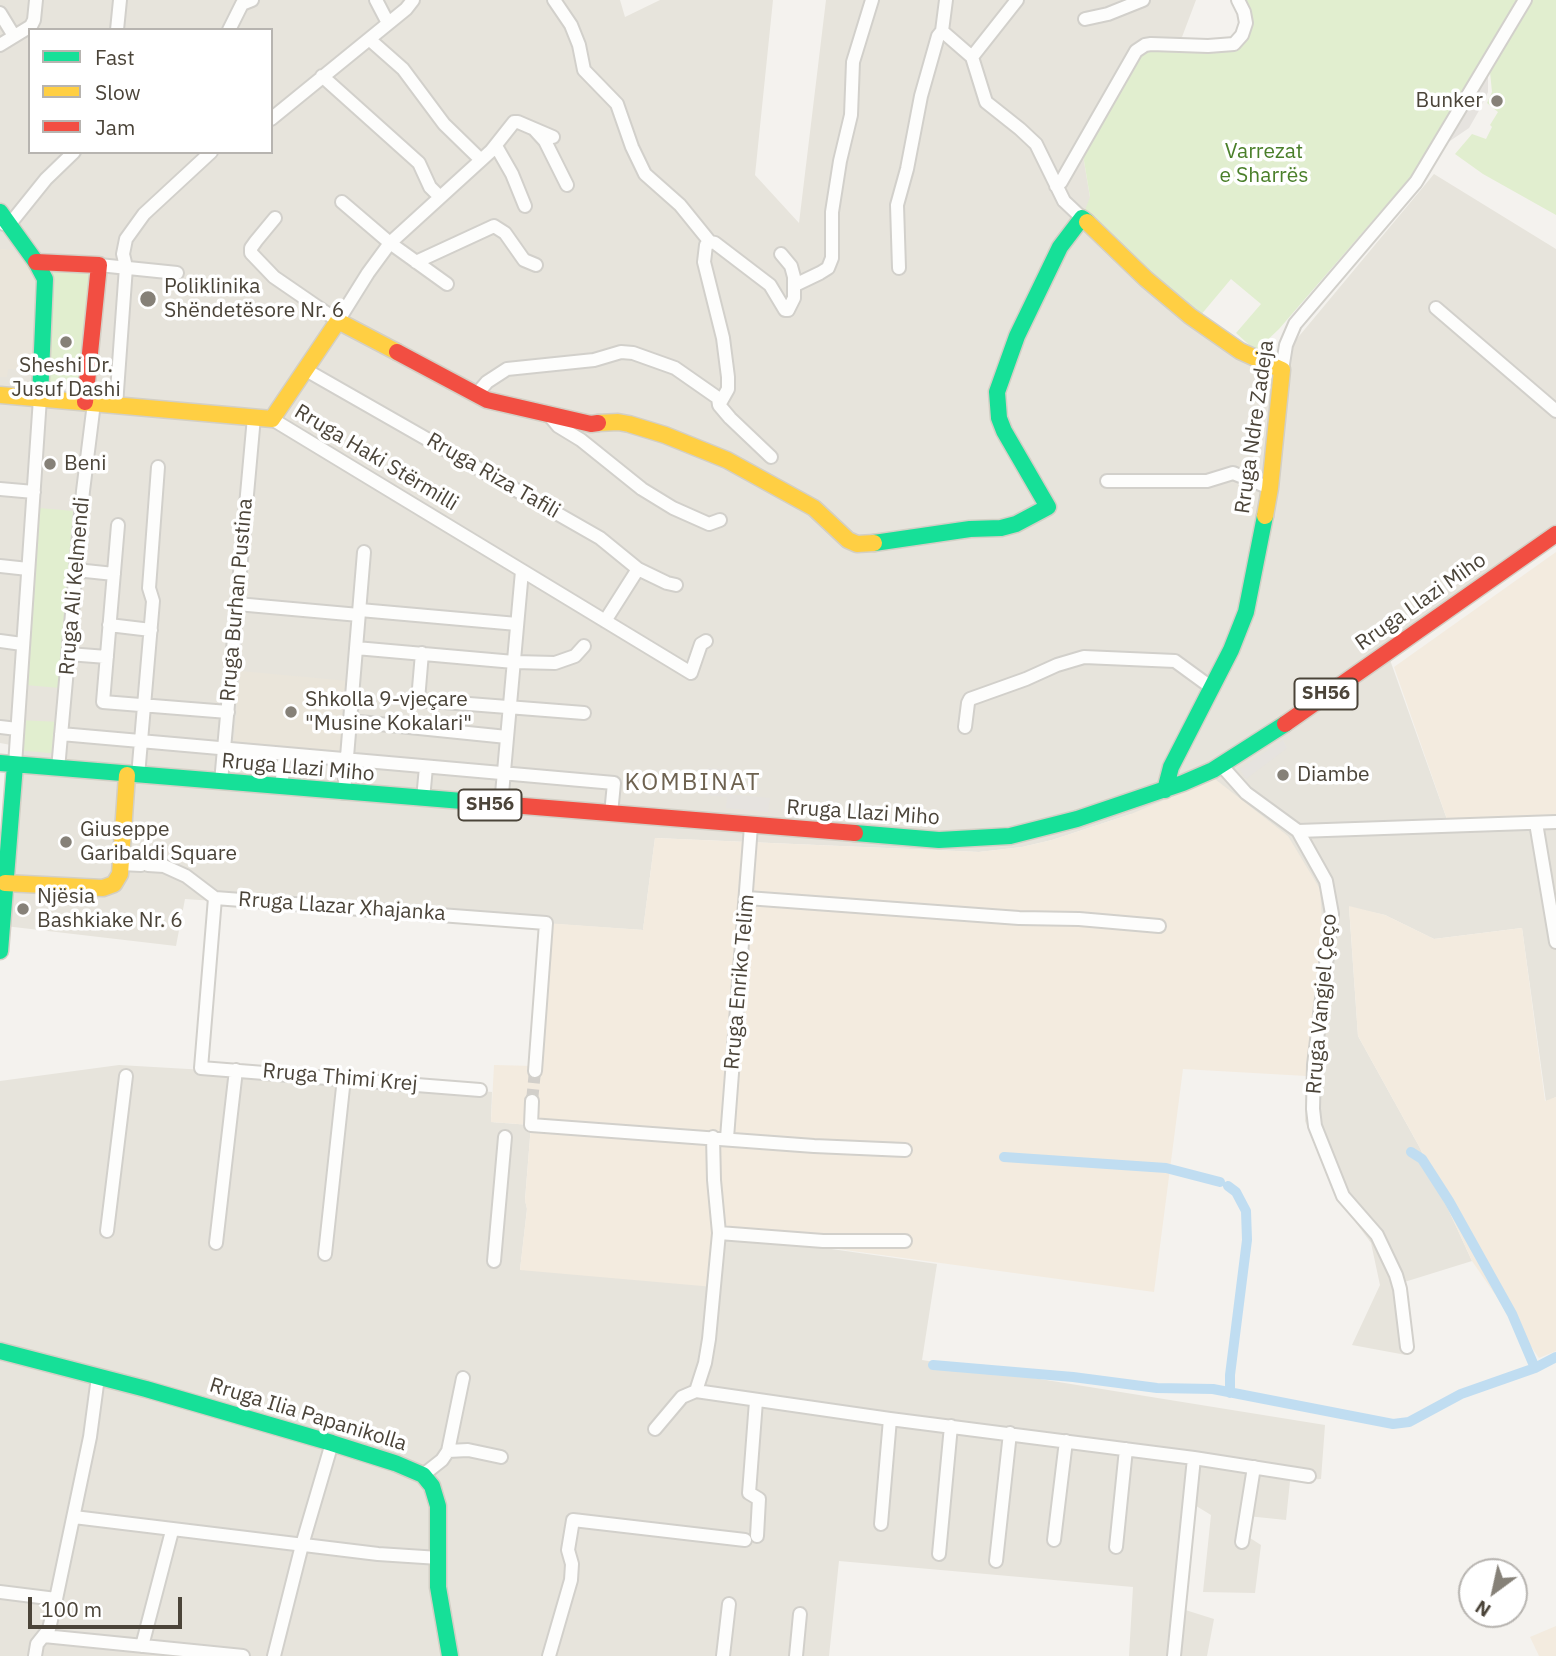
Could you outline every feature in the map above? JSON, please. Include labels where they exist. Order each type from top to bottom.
[{"type":"street","points":[[0,45],[30,26],[34,20],[36,0]]},
{"type":"street","points":[[117,28],[120,0]]},
{"type":"street","points":[[230,28],[242,4],[252,0]]},
{"type":"street","points":[[376,0],[388,23]]},
{"type":"street","points":[[273,117],[413,0]]},
{"type":"street","points":[[554,0],[571,25],[579,45],[584,70],[617,104],[645,174],[680,205],[710,242],[770,285],[785,310],[792,307],[795,285],[791,266],[781,254]]},
{"type":"street","points":[[795,285],[828,268],[832,258],[832,212],[851,115],[853,62],[872,0]]},
{"type":"street","points":[[900,268],[897,205],[921,96],[938,36],[942,31],[946,0]]},
{"type":"street","points":[[972,57],[1017,0]]},
{"type":"street","points":[[1085,19],[1108,14],[1143,0]]},
{"type":"street","points":[[1056,186],[1061,182],[1136,51],[1151,44],[1234,44],[1242,35],[1246,23],[1238,0]]},
{"type":"street","name":"Rruga Ndre Zadeja","points":[[1165,790],[1171,767],[1236,639],[1246,612],[1269,488],[1284,351],[1293,328],[1423,172],[1525,0]]},
{"type":"street","points":[[0,13],[14,36]]},
{"type":"street","points":[[942,31],[972,57],[986,102],[1035,144],[1064,201],[1146,279],[1190,316],[1240,351],[1282,370]]},
{"type":"street","points":[[369,39],[403,69],[444,124],[480,159]]},
{"type":"street","points":[[321,76],[419,163],[430,187],[440,197]]},
{"type":"street","points":[[272,419],[368,272],[390,243],[496,146],[514,122],[553,137]]},
{"type":"street","points":[[532,127],[544,141],[567,186]]},
{"type":"street","points":[[496,146],[512,174],[525,206]]},
{"type":"street","points":[[0,951],[8,764],[17,729],[40,398],[45,285],[43,272],[3,220],[72,154]]},
{"type":"street","points":[[116,405],[126,239],[144,214],[209,154]]},
{"type":"street","points":[[342,202],[390,243],[446,284]]},
{"type":"street","points":[[275,218],[251,248],[251,253],[274,277],[338,321],[421,363],[487,401],[599,425],[611,422],[629,424],[666,435],[727,460],[814,508],[848,540],[857,544],[886,543],[986,527],[1001,528],[1016,524],[1048,507],[1016,455],[999,418],[997,392],[1017,336],[1060,247],[1082,218]]},
{"type":"street","points":[[416,262],[494,226],[505,233],[524,260],[536,265]]},
{"type":"street","points":[[710,242],[706,245],[705,262],[723,338],[728,377],[728,389],[719,405]]},
{"type":"street","points":[[36,262],[177,272]]},
{"type":"street","points":[[90,403],[90,340],[99,265]]},
{"type":"street","points":[[1436,308],[1556,411]]},
{"type":"street","points":[[476,395],[487,382],[507,369],[581,362],[621,352],[633,353],[675,368],[718,398],[719,405],[771,457]]},
{"type":"street","name":"Rruga Riza Tafili","points":[[306,370],[600,538],[638,569],[667,583],[676,584]]},
{"type":"street","name":"Rruga Haki Stërmilli","points":[[0,395],[272,419],[691,673],[701,644],[706,641]]},
{"type":"street","name":"Rruga Ali Kelmendi","points":[[58,769],[90,403]]},
{"type":"street","points":[[548,414],[558,426],[581,440],[642,489],[673,508],[709,524],[720,520]]},
{"type":"street","name":"Rruga Burhan Pustina","points":[[221,782],[254,417]]},
{"type":"street","points":[[5,883],[109,887],[118,880],[144,706],[153,601],[149,588],[158,467]]},
{"type":"street","points":[[1107,481],[1207,481],[1233,472],[1269,488]]},
{"type":"street","points":[[0,489],[34,492]]},
{"type":"street","points":[[118,525],[103,702],[228,712]]},
{"type":"street","name":"Rruga Llazi Miho","points":[[8,764],[939,841],[987,839],[1057,826],[1206,774],[1247,750],[1556,534]]},
{"type":"street","points":[[344,793],[364,552]]},
{"type":"street","points":[[0,566],[28,569]]},
{"type":"street","points":[[605,621],[638,569]]},
{"type":"street","points":[[76,570],[114,574]]},
{"type":"street","points":[[501,806],[522,571]]},
{"type":"street","points":[[237,604],[517,624]]},
{"type":"street","points":[[109,625],[151,630]]},
{"type":"street","points":[[0,641],[22,644]]},
{"type":"street","points":[[356,648],[513,662],[563,662],[575,656],[583,646]]},
{"type":"street","points":[[68,653],[107,657]]},
{"type":"street","points":[[422,653],[418,700],[583,713]]},
{"type":"street","points":[[965,727],[970,699],[1084,657],[1175,661],[1212,688]]},
{"type":"street","points":[[350,721],[507,737]]},
{"type":"street","points":[[0,727],[17,729]]},
{"type":"street","points":[[61,734],[614,783],[611,814]]},
{"type":"street","points":[[281,787],[285,754]]},
{"type":"street","name":"Rruga Vangjel Çeço","points":[[1222,765],[1246,793],[1298,831],[1326,881],[1332,914],[1314,1065],[1315,1126],[1343,1196],[1377,1235],[1396,1275],[1407,1348]]},
{"type":"street","points":[[423,799],[426,766]]},
{"type":"street","points":[[1298,831],[1556,822]]},
{"type":"street","points":[[1536,823],[1556,942]]},
{"type":"street","name":"Rruga Enriko Telim","points":[[727,1138],[751,825]]},
{"type":"street","name":"Rruga Llazar Xhajanka","points":[[121,863],[164,866],[186,876],[215,898],[546,923],[535,1071]]},
{"type":"street","name":"Rruga Thimi Krej","points":[[215,898],[201,1068],[480,1090]]},
{"type":"street","points":[[747,898],[1009,918],[1079,919],[1159,926]]},
{"type":"street","points":[[216,1244],[236,1070]]},
{"type":"street","points":[[107,1231],[126,1076]]},
{"type":"street","points":[[325,1254],[344,1078]]},
{"type":"street","points":[[533,1101],[531,1125],[905,1150]]},
{"type":"street","points":[[494,1261],[505,1137]]},
{"type":"street","points":[[696,1391],[709,1339],[719,1233],[713,1137]]},
{"type":"street","points":[[719,1233],[834,1241],[905,1241]]},
{"type":"street","name":"Rruga Ilia Papanikolla","points":[[0,1351],[146,1389],[332,1443],[423,1475],[432,1486],[438,1506],[438,1587],[450,1656]]},
{"type":"street","points":[[35,1656],[37,1644],[49,1629],[56,1599],[90,1437],[97,1377]]},
{"type":"street","points":[[423,1475],[442,1460],[448,1451],[463,1378]]},
{"type":"street","points":[[655,1429],[682,1397],[696,1391],[1309,1476]]},
{"type":"street","points":[[549,1656],[571,1580],[572,1563],[568,1550],[573,1520],[751,1538],[759,1499],[749,1493],[756,1401]]},
{"type":"street","points":[[881,1524],[890,1419]]},
{"type":"street","points":[[939,1555],[951,1426]]},
{"type":"street","points":[[996,1561],[1010,1433]]},
{"type":"street","points":[[1054,1540],[1066,1441]]},
{"type":"street","points":[[274,1656],[302,1545],[332,1443]]},
{"type":"street","points":[[1116,1547],[1126,1449]]},
{"type":"street","points":[[448,1451],[468,1450],[501,1457]]},
{"type":"street","points":[[1174,1656],[1194,1458]]},
{"type":"street","points":[[1242,1542],[1254,1467]]},
{"type":"street","points":[[74,1517],[378,1555],[439,1558]]},
{"type":"street","points":[[142,1646],[172,1531]]},
{"type":"street","points":[[0,1592],[56,1599]]},
{"type":"street","points":[[723,1656],[729,1604]]},
{"type":"street","points":[[796,1656],[800,1614]]},
{"type":"street","points":[[44,1636],[243,1656]]},
{"type":"shaded area","points":[[0,0],[620,0],[625,17],[660,0],[773,0],[755,175],[799,223],[826,0],[1196,0],[1182,37],[1143,50],[1082,149],[1090,197],[1143,282],[1270,371],[1434,174],[1556,249],[1556,531],[1385,646],[1449,825],[1556,822],[1556,1097],[1546,1102],[1522,928],[1434,939],[1385,915],[1349,907],[1358,1036],[1420,1148],[1472,1261],[1398,1284],[1406,1355],[1352,1345],[1380,1285],[1371,1243],[1334,1193],[1305,1121],[1306,1076],[1323,936],[1131,814],[1052,840],[979,852],[655,838],[643,930],[185,899],[176,946],[5,926],[11,745],[0,743]]},
{"type":"shaded area","points":[[1488,71],[1488,92],[1469,128],[1444,145]]},
{"type":"shaded area","points":[[0,249],[13,250],[38,281],[34,370],[8,369],[7,377],[0,377]]},
{"type":"shaded area","points":[[1556,552],[1556,822],[1449,825],[1394,667]]},
{"type":"shaded area","name":"Shkolla 9-vjeçare \"Musine Kokalari\"","points":[[240,671],[349,681],[343,752],[234,742]]},
{"type":"shaded area","points":[[1283,740],[1287,748],[1246,779],[1240,769]]},
{"type":"shaded area","points":[[708,768],[730,770],[728,794],[770,798],[768,812],[726,808],[727,797],[705,795]]},
{"type":"shaded area","points":[[1215,779],[1288,836],[1320,889],[1323,936],[1306,1076],[1183,1069],[1154,1292],[720,1233],[714,1287],[520,1270],[527,1209],[525,1200],[531,1125],[491,1122],[494,1065],[535,1066],[546,923],[643,930],[655,838],[979,852],[1052,840],[1131,814]]},
{"type":"shaded area","points":[[1349,906],[1385,915],[1434,939],[1522,928],[1545,1101],[1556,1097],[1556,1351],[1539,1358],[1472,1261],[1420,1148],[1358,1036]]},
{"type":"shaded area","points":[[119,1065],[344,1078],[492,1092],[491,1122],[531,1125],[525,1200],[527,1209],[520,1270],[719,1233],[937,1264],[922,1360],[1325,1425],[1321,1479],[1290,1481],[1286,1520],[1247,1516],[1239,1531],[1261,1545],[1255,1593],[1203,1592],[1211,1515],[1188,1501],[1179,1608],[1214,1619],[1207,1656],[1129,1656],[1133,1587],[839,1561],[829,1656],[0,1656],[0,1081]]},
{"type":"shaded area","points":[[1556,1626],[1556,1656],[1539,1656],[1530,1637]]},
{"type":"green space","name":"Varrezat e Sharrës","points":[[1243,0],[1519,0],[1414,173],[1279,329],[1256,351],[1236,333],[1261,304],[1231,279],[1200,316],[1084,213],[1090,197],[1082,149],[1143,50],[1242,43],[1249,34],[1252,23]]},
{"type":"green space","points":[[1532,0],[1556,0],[1556,215],[1483,174],[1455,154],[1472,134],[1486,139],[1492,127],[1490,125],[1498,112],[1487,103],[1492,92],[1490,72]]},
{"type":"green space","points":[[53,268],[91,268],[78,385],[50,383],[47,380]]},
{"type":"green space","points":[[39,508],[74,511],[60,688],[25,685]]},
{"type":"green space","points":[[17,720],[62,722],[60,754],[16,750]]},
{"type":"waterway","points":[[1411,1152],[1422,1159],[1449,1201],[1512,1314],[1535,1368]]},
{"type":"waterway","points":[[1004,1157],[1166,1168],[1220,1182]]},
{"type":"waterway","points":[[1228,1186],[1236,1192],[1246,1211],[1247,1240],[1230,1393]]},
{"type":"waterway","points":[[933,1365],[1073,1377],[1157,1388],[1213,1389],[1393,1424],[1409,1422],[1461,1394],[1535,1368],[1556,1357]]},
{"type":"tunnel","points":[[532,1101],[535,1071]]},
{"type":"traffic: fast","points":[[0,212],[45,279],[40,398]]},
{"type":"traffic: fast","points":[[874,543],[970,529],[1001,528],[1016,524],[1048,507],[1004,431],[999,418],[997,392],[1017,336],[1060,247],[1082,218],[1087,222]]},
{"type":"traffic: fast","points":[[1165,790],[1171,767],[1231,650],[1246,612],[1265,516]]},
{"type":"traffic: fast","points":[[855,833],[939,840],[1010,836],[1077,819],[1183,783],[1213,770],[1285,724]]},
{"type":"traffic: fast","points":[[0,763],[511,805]]},
{"type":"traffic: fast","points":[[0,951],[15,765]]},
{"type":"traffic: fast","points":[[0,1351],[146,1389],[332,1443],[423,1475],[432,1486],[438,1506],[438,1587],[450,1656]]},
{"type":"traffic: slow","points":[[1087,222],[1146,279],[1190,316],[1240,351],[1282,370],[1265,516]]},
{"type":"traffic: slow","points":[[0,395],[272,419],[338,321],[397,352]]},
{"type":"traffic: slow","points":[[598,423],[629,424],[727,460],[814,508],[848,540],[857,544],[874,543]]},
{"type":"traffic: slow","points":[[5,883],[103,888],[114,884],[120,874],[127,775]]},
{"type":"traffic: jam","points":[[36,262],[99,265],[85,402]]},
{"type":"traffic: jam","points":[[397,352],[487,400],[591,424],[598,423]]},
{"type":"traffic: jam","points":[[1285,724],[1556,534]]},
{"type":"traffic: jam","points":[[511,805],[855,833]]},
{"type":"place","name":"Bunker","points":[[1497,101]]},
{"type":"place","name":"Poliklinika Shëndetësore Nr. 6","points":[[148,299]]},
{"type":"place","name":"Sheshi Dr. Jusuf Dashi","points":[[66,342]]},
{"type":"place","name":"Beni","points":[[50,464]]},
{"type":"place","name":"Shkolla 9-vjeçare \"Musine Kokalari\"","points":[[291,712]]},
{"type":"place","name":"Diambe","points":[[1283,775]]},
{"type":"place","name":"Giuseppe Garibaldi Square","points":[[66,842]]},
{"type":"place","name":"Njësia Bashkiake Nr. 6","points":[[23,909]]},
{"type":"district","name":"KOMBINAT","points":[[693,783]]}]
